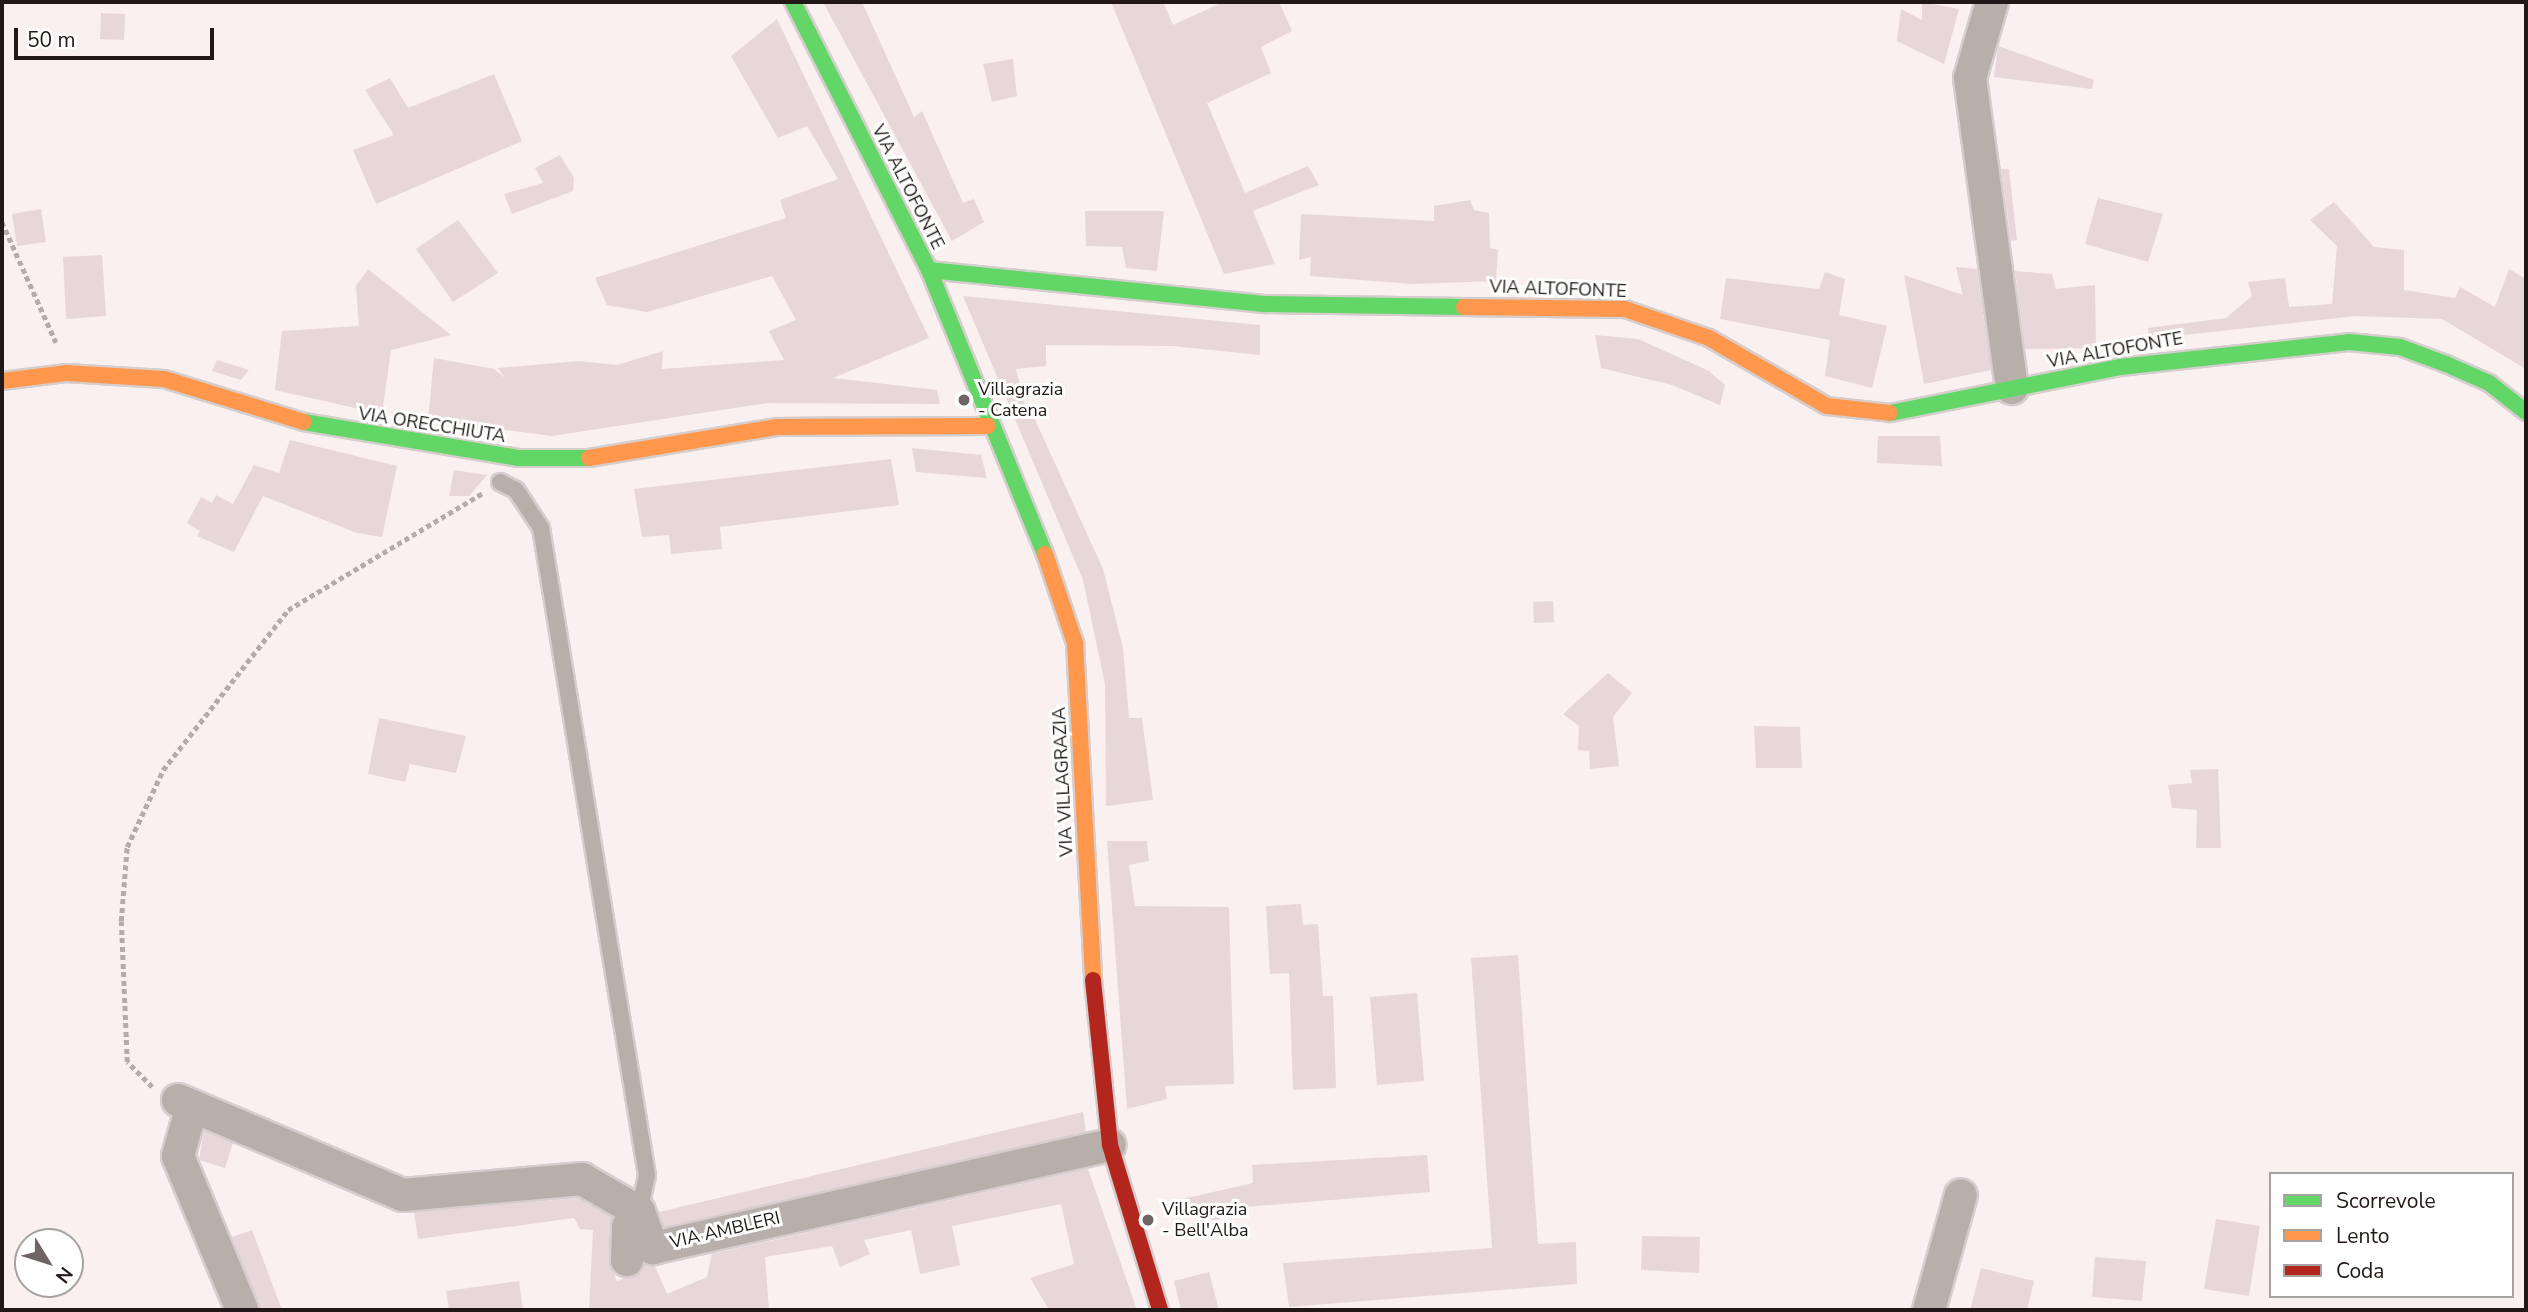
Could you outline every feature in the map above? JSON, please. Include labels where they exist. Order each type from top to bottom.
[{"type":"street","name":"VIA ALTOFONTE","points":[[793,2],[929,270],[1266,304],[1625,309],[1709,338],[1827,405],[1889,413],[2190,356],[2349,342],[2400,347],[2446,364],[2489,383],[2526,412]]},
{"type":"street","points":[[1992,2],[1970,78],[2012,388]]},
{"type":"street","name":"VIA VILLAGRAZIA","points":[[929,270],[988,426],[1063,599],[1075,643],[1096,1036],[1110,1145],[1160,1310]]},
{"type":"street","name":"VIA ORECCHIUTA","points":[[2,382],[66,373],[164,379],[315,425],[506,457],[596,458],[777,427],[988,426]]},
{"type":"street","points":[[242,1310],[178,1156],[185,1103],[403,1195],[582,1179],[639,1212],[628,1227],[627,1260]]},
{"type":"street","name":"VIA AMBLERI","points":[[639,1212],[653,1248],[1110,1145]]},
{"type":"street","points":[[1929,1310],[1961,1195]]},
{"type":"lane","points":[[500,482],[516,490],[543,540],[647,1175],[639,1212]]},
{"type":"path","points":[[2,222],[66,373]]},
{"type":"path","points":[[185,1103],[152,1087],[127,1062],[122,1030],[127,847],[163,770],[288,610],[500,482]]},
{"type":"building","points":[[823,2],[862,2],[914,117],[922,111],[963,203],[974,199],[984,222],[952,241]]},
{"type":"building","points":[[1111,2],[1163,2],[1173,25],[1223,2],[1279,2],[1292,31],[1261,47],[1271,73],[1207,103],[1245,193],[1308,166],[1319,185],[1253,211],[1275,264],[1224,274]]},
{"type":"building","points":[[1922,2],[1959,9],[1944,64],[1897,41],[1901,9],[1922,20]]},
{"type":"building","points":[[101,13],[125,14],[124,40],[100,39]]},
{"type":"building","points":[[777,19],[929,338],[833,378],[937,390],[940,404],[768,403],[552,436],[428,420],[434,358],[494,369],[505,378],[498,368],[579,361],[617,365],[663,351],[662,369],[784,360],[769,331],[796,320],[772,276],[647,312],[607,305],[595,278],[786,218],[780,200],[838,179],[807,126],[778,138],[731,56]]},
{"type":"building","points":[[1998,46],[2094,80],[2092,89],[1994,77]]},
{"type":"building","points":[[1013,59],[1017,96],[992,102],[983,64]]},
{"type":"building","points":[[494,74],[522,141],[376,204],[353,150],[394,135],[365,90],[390,78],[408,108]]},
{"type":"building","points":[[560,155],[574,178],[573,191],[512,214],[504,194],[543,183],[535,168]]},
{"type":"building","points":[[2001,169],[2009,169],[2017,240],[2011,241]]},
{"type":"building","points":[[2098,198],[2163,214],[2148,262],[2085,244]]},
{"type":"building","points":[[1470,200],[1474,210],[1489,213],[1490,248],[1498,250],[1496,281],[1412,284],[1310,276],[1311,257],[1299,260],[1301,214],[1434,221],[1434,206]]},
{"type":"building","points":[[2334,202],[2374,247],[2404,250],[2404,290],[2455,298],[2460,287],[2495,307],[2509,269],[2526,279],[2526,369],[2442,319],[2356,316],[2148,339],[2148,328],[2226,318],[2252,296],[2248,282],[2285,278],[2289,307],[2332,304],[2337,246],[2310,220]]},
{"type":"building","points":[[41,209],[46,242],[17,246],[12,214]]},
{"type":"building","points":[[1085,211],[1164,211],[1157,271],[1126,268],[1122,247],[1086,246]]},
{"type":"building","points":[[458,220],[498,273],[453,302],[416,249]]},
{"type":"building","points":[[102,255],[106,316],[66,319],[63,257]]},
{"type":"building","points":[[1956,267],[1977,269],[1991,370],[1924,384],[1904,275],[1963,295]]},
{"type":"building","points":[[368,269],[451,335],[391,350],[382,414],[275,390],[282,331],[359,326],[356,286]]},
{"type":"building","points":[[2015,271],[2052,274],[2056,289],[2095,285],[2096,348],[2025,349]]},
{"type":"building","points":[[1825,272],[1845,279],[1839,315],[1887,326],[1872,388],[1825,376],[1830,340],[1720,319],[1726,278],[1819,289]]},
{"type":"building","points":[[963,296],[1260,325],[1260,355],[1172,346],[1046,345],[1046,366],[1016,369],[1028,417],[1033,415],[1103,569],[1123,648],[1129,718],[1142,718],[1153,800],[1106,806],[1105,684],[1083,580]]},
{"type":"building","points":[[1595,335],[1638,339],[1709,371],[1725,385],[1720,405],[1672,385],[1601,368]]},
{"type":"building","points":[[217,360],[249,370],[241,380],[212,371]]},
{"type":"building","points":[[1878,436],[1940,436],[1942,466],[1877,463]]},
{"type":"building","points":[[290,440],[397,466],[382,537],[357,533],[263,496],[234,552],[197,536],[200,531],[187,523],[201,497],[212,503],[216,495],[233,504],[254,465],[279,473]]},
{"type":"building","points":[[912,448],[981,455],[987,478],[916,472]]},
{"type":"building","points":[[891,459],[899,505],[720,527],[722,549],[671,554],[669,535],[642,537],[634,489]]},
{"type":"building","points":[[454,470],[487,475],[469,496],[449,496]]},
{"type":"building","points":[[1553,601],[1554,622],[1534,623],[1533,602]]},
{"type":"building","points":[[1608,673],[1632,693],[1613,717],[1619,766],[1590,769],[1589,751],[1578,750],[1579,726],[1563,714]]},
{"type":"building","points":[[379,718],[466,736],[456,773],[410,764],[405,782],[368,774]]},
{"type":"building","points":[[1754,726],[1800,727],[1802,768],[1756,768]]},
{"type":"building","points":[[2218,769],[2221,848],[2196,848],[2197,810],[2172,808],[2168,785],[2192,783],[2190,770]]},
{"type":"building","points":[[1107,841],[1147,841],[1149,861],[1129,865],[1135,906],[1229,907],[1234,1084],[1165,1086],[1167,1099],[1127,1109]]},
{"type":"building","points":[[1301,904],[1303,925],[1318,924],[1323,996],[1333,996],[1336,1088],[1293,1090],[1289,973],[1270,974],[1266,906]]},
{"type":"building","points":[[1518,955],[1538,1244],[1576,1242],[1577,1284],[1289,1307],[1283,1263],[1492,1248],[1471,958]]},
{"type":"building","points":[[1417,993],[1424,1081],[1377,1085],[1370,997]]},
{"type":"building","points":[[1083,1112],[1086,1132],[664,1227],[659,1212]]},
{"type":"building","points":[[204,1131],[233,1143],[225,1168],[199,1160]]},
{"type":"building","points":[[1427,1155],[1430,1192],[1219,1209],[1219,1223],[1197,1211],[1183,1212],[1178,1200],[1253,1183],[1252,1165]]},
{"type":"building","points":[[1088,1169],[1137,1310],[1049,1310],[1030,1278],[1074,1264],[1061,1204],[952,1226],[960,1265],[920,1274],[911,1230],[864,1240],[870,1254],[840,1267],[832,1246],[765,1257],[769,1310],[589,1310],[593,1230],[580,1229],[574,1218],[418,1239],[414,1212],[578,1198],[612,1218],[609,1259],[617,1282],[646,1264],[655,1266],[667,1294],[707,1277],[712,1254]]},
{"type":"building","points":[[2216,1219],[2260,1226],[2249,1296],[2204,1289]]},
{"type":"building","points":[[252,1230],[282,1310],[260,1310],[232,1237]]},
{"type":"building","points":[[1642,1236],[1700,1237],[1699,1273],[1641,1270]]},
{"type":"building","points":[[2095,1257],[2146,1261],[2142,1301],[2092,1297]]},
{"type":"building","points":[[1981,1268],[2034,1281],[2027,1310],[1970,1310]]},
{"type":"building","points":[[1209,1272],[1219,1310],[1181,1310],[1174,1281]]},
{"type":"building","points":[[519,1281],[523,1310],[449,1310],[446,1291]]},
{"type":"traffic: fast","points":[[793,2],[929,270],[1045,554]]},
{"type":"traffic: fast","points":[[929,270],[1266,304],[1464,307]]},
{"type":"traffic: fast","points":[[1890,413],[2120,367],[2349,342],[2400,347],[2446,364],[2489,383],[2526,412]]},
{"type":"traffic: fast","points":[[304,422],[518,458],[589,458]]},
{"type":"traffic: slow","points":[[1464,307],[1625,309],[1709,338],[1827,406],[1890,413]]},
{"type":"traffic: slow","points":[[2,381],[66,373],[164,379],[304,422]]},
{"type":"traffic: slow","points":[[589,458],[777,427],[988,426]]},
{"type":"traffic: slow","points":[[1045,554],[1075,643],[1093,980]]},
{"type":"traffic: jam","points":[[1093,980],[1110,1145],[1160,1310]]},
{"type":"place","name":"Villagrazia - Catena","points":[[964,400]]},
{"type":"place","name":"Villagrazia - Bell'Alba","points":[[1148,1220]]}]
